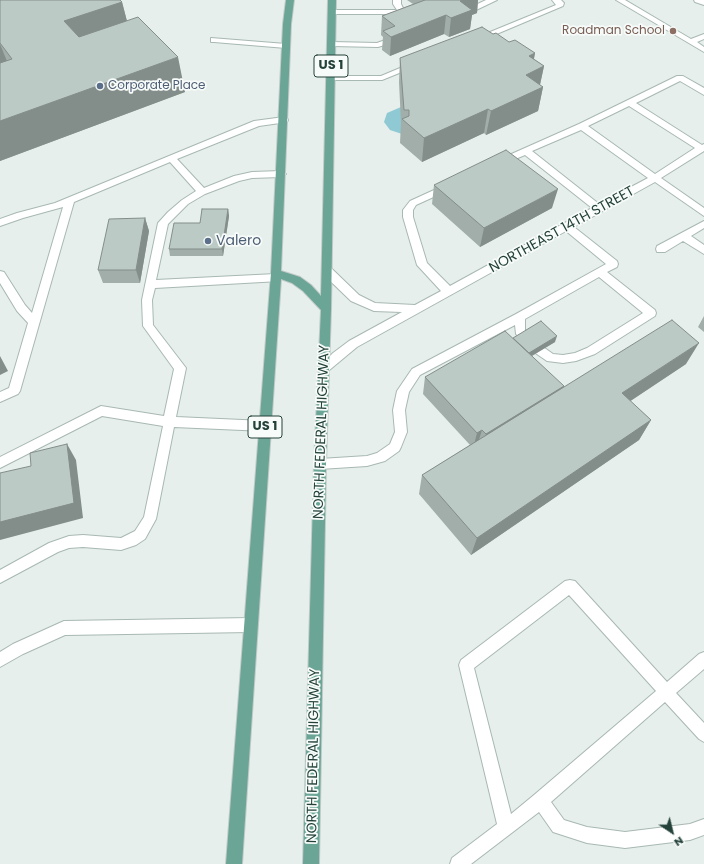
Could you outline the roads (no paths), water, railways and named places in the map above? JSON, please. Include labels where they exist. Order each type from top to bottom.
[{"type":"main road","name":"US 1","points":[[234,864],[276,275],[284,120],[287,24],[290,0]]},
{"type":"main road","name":"NORTH FEDERAL HIGHWAY","points":[[312,864],[320,464],[327,271],[332,0]]},
{"type":"main road","points":[[276,275],[296,280],[307,288],[326,309]]},
{"type":"street","points":[[397,0],[397,4],[403,14]]},
{"type":"street","points":[[471,9],[493,0]]},
{"type":"street","points":[[472,41],[559,6],[560,3],[556,0]]},
{"type":"street","points":[[620,0],[704,50]]},
{"type":"street","points":[[698,0],[704,3]]},
{"type":"street","points":[[332,12],[403,14],[413,10]]},
{"type":"street","points":[[691,42],[704,36]]},
{"type":"street","points":[[214,40],[286,46]]},
{"type":"street","points":[[332,44],[378,45],[388,41]]},
{"type":"street","points":[[331,78],[382,78],[421,62]]},
{"type":"street","points":[[490,167],[582,126],[680,78],[704,92]]},
{"type":"street","points":[[630,102],[703,148]]},
{"type":"street","points":[[0,223],[20,215],[58,205],[257,123],[284,120]]},
{"type":"street","points":[[582,126],[704,213]]},
{"type":"street","name":"NORTHEAST 14TH STREET","points":[[323,369],[353,344],[655,178],[703,148]]},
{"type":"street","points":[[526,151],[599,209]]},
{"type":"street","points":[[170,158],[202,192]]},
{"type":"street","points":[[0,577],[47,550],[69,542],[83,541],[121,544],[131,541],[140,535],[150,519],[180,368],[148,326],[147,300],[163,223],[180,206],[202,192],[237,178],[252,175],[281,174]]},
{"type":"street","points":[[449,292],[422,265],[408,217],[408,210],[413,203],[455,183]]},
{"type":"street","points":[[0,397],[14,391],[70,200]]},
{"type":"street","points":[[661,249],[704,224]]},
{"type":"street","points":[[320,464],[367,461],[381,457],[395,447],[401,432],[400,410],[403,391],[416,372],[520,317],[613,264],[567,227]]},
{"type":"street","points":[[684,236],[704,250]]},
{"type":"street","points":[[327,271],[356,298],[364,303],[374,307],[417,309]]},
{"type":"street","points":[[520,317],[520,330],[535,347],[551,358],[563,359],[576,357],[591,350],[651,313],[600,272]]},
{"type":"street","points":[[0,275],[21,308],[34,321]]},
{"type":"street","points":[[150,284],[276,275]]},
{"type":"street","points":[[0,463],[101,411],[169,422],[265,426]]},
{"type":"street","points":[[506,827],[466,665],[570,586],[704,734]]},
{"type":"street","points":[[0,660],[18,649],[64,628],[251,625]]},
{"type":"street","points":[[458,864],[540,801],[704,659]]},
{"type":"street","points":[[540,801],[559,826],[587,835],[625,840],[690,832],[704,827]]},
{"type":"water","points":[[401,107],[402,134],[390,130],[384,122],[387,113]]},
{"type":"place","name":"Roadman School","points":[[673,31]]},
{"type":"place","name":"Corporate Place","points":[[100,86]]},
{"type":"place","name":"Valero","points":[[208,241]]}]
